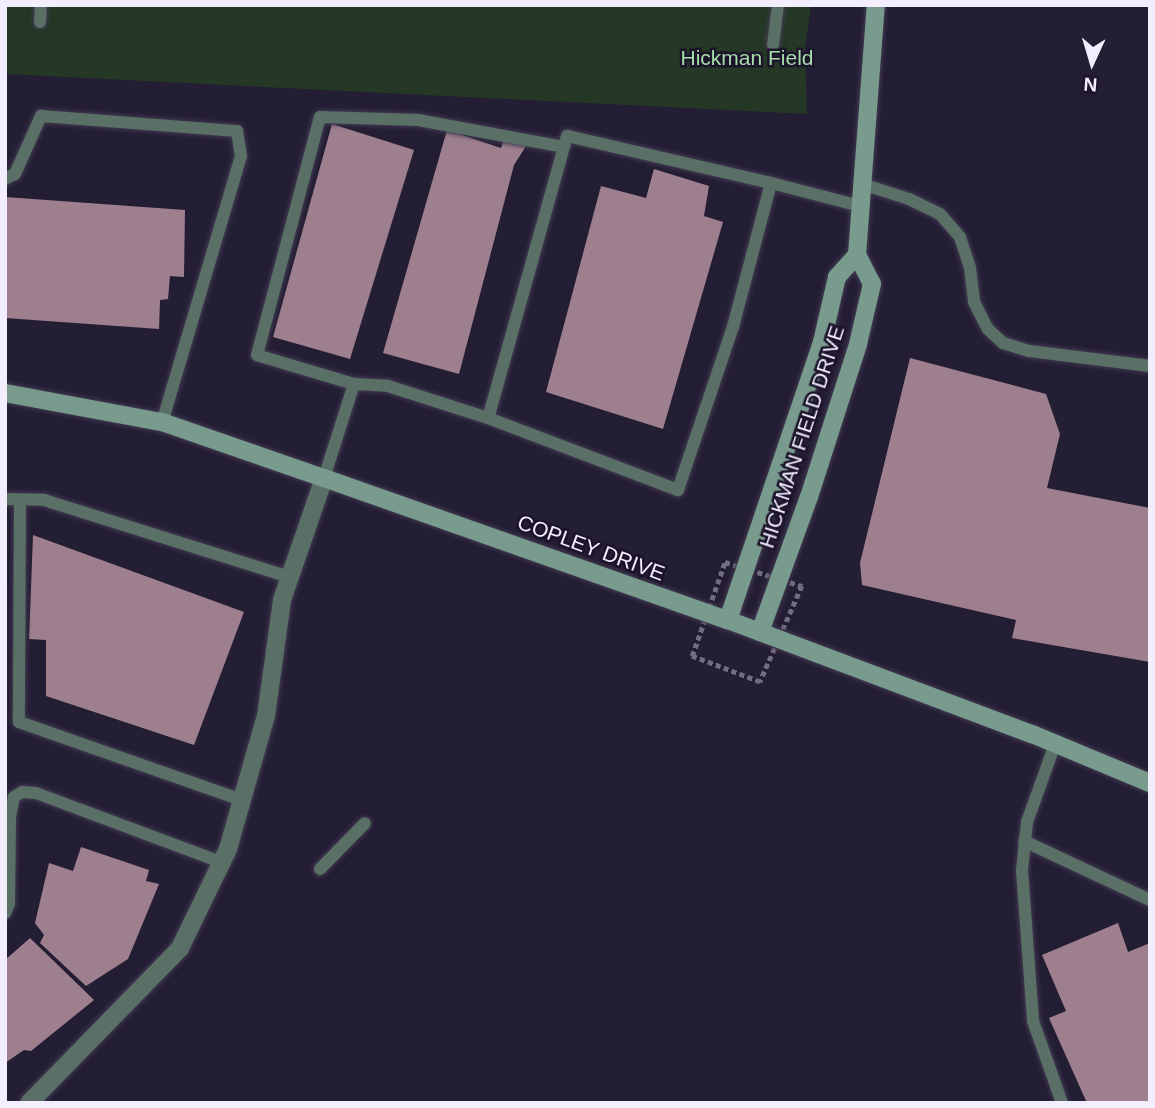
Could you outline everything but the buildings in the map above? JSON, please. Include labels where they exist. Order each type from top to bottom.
[{"type":"street","name":"HICKMAN FIELD DRIVE","points":[[760,632],[858,345],[872,284],[857,256],[876,5]]},
{"type":"street","name":"HICKMAN FIELD DRIVE","points":[[728,620],[822,342],[837,277],[857,256]]},
{"type":"street","name":"COPLEY DRIVE","points":[[5,393],[162,422],[728,620],[1055,744],[1150,783]]},
{"type":"street","points":[[29,1103],[180,948],[221,862],[266,716],[282,600],[324,478]]},
{"type":"lane","points":[[40,22],[41,5]]},
{"type":"lane","points":[[773,45],[778,5]]},
{"type":"lane","points":[[5,179],[15,174],[41,116],[237,131],[241,156],[162,422]]},
{"type":"lane","points":[[564,147],[418,120],[320,117],[257,355],[354,384],[388,386],[488,418],[678,490],[733,327],[771,183]]},
{"type":"lane","points":[[488,418],[567,136],[860,206]]},
{"type":"lane","points":[[862,184],[909,199],[940,214],[960,237],[970,268],[974,302],[988,329],[1003,343],[1029,351],[1150,366]]},
{"type":"lane","points":[[324,478],[354,384]]},
{"type":"lane","points":[[5,499],[44,500],[290,577]]},
{"type":"lane","points":[[20,500],[19,722],[242,800]]},
{"type":"lane","points":[[1055,744],[1027,822],[1022,870],[1032,1021],[1062,1103]]},
{"type":"lane","points":[[5,914],[9,904],[10,817],[14,797],[22,792],[36,793],[221,862]]},
{"type":"lane","points":[[320,869],[365,824]]},
{"type":"lane","points":[[1024,841],[1150,900]]},
{"type":"green space","name":"Hickman Field","points":[[5,5],[811,5],[805,50],[807,114],[5,74]]}]
